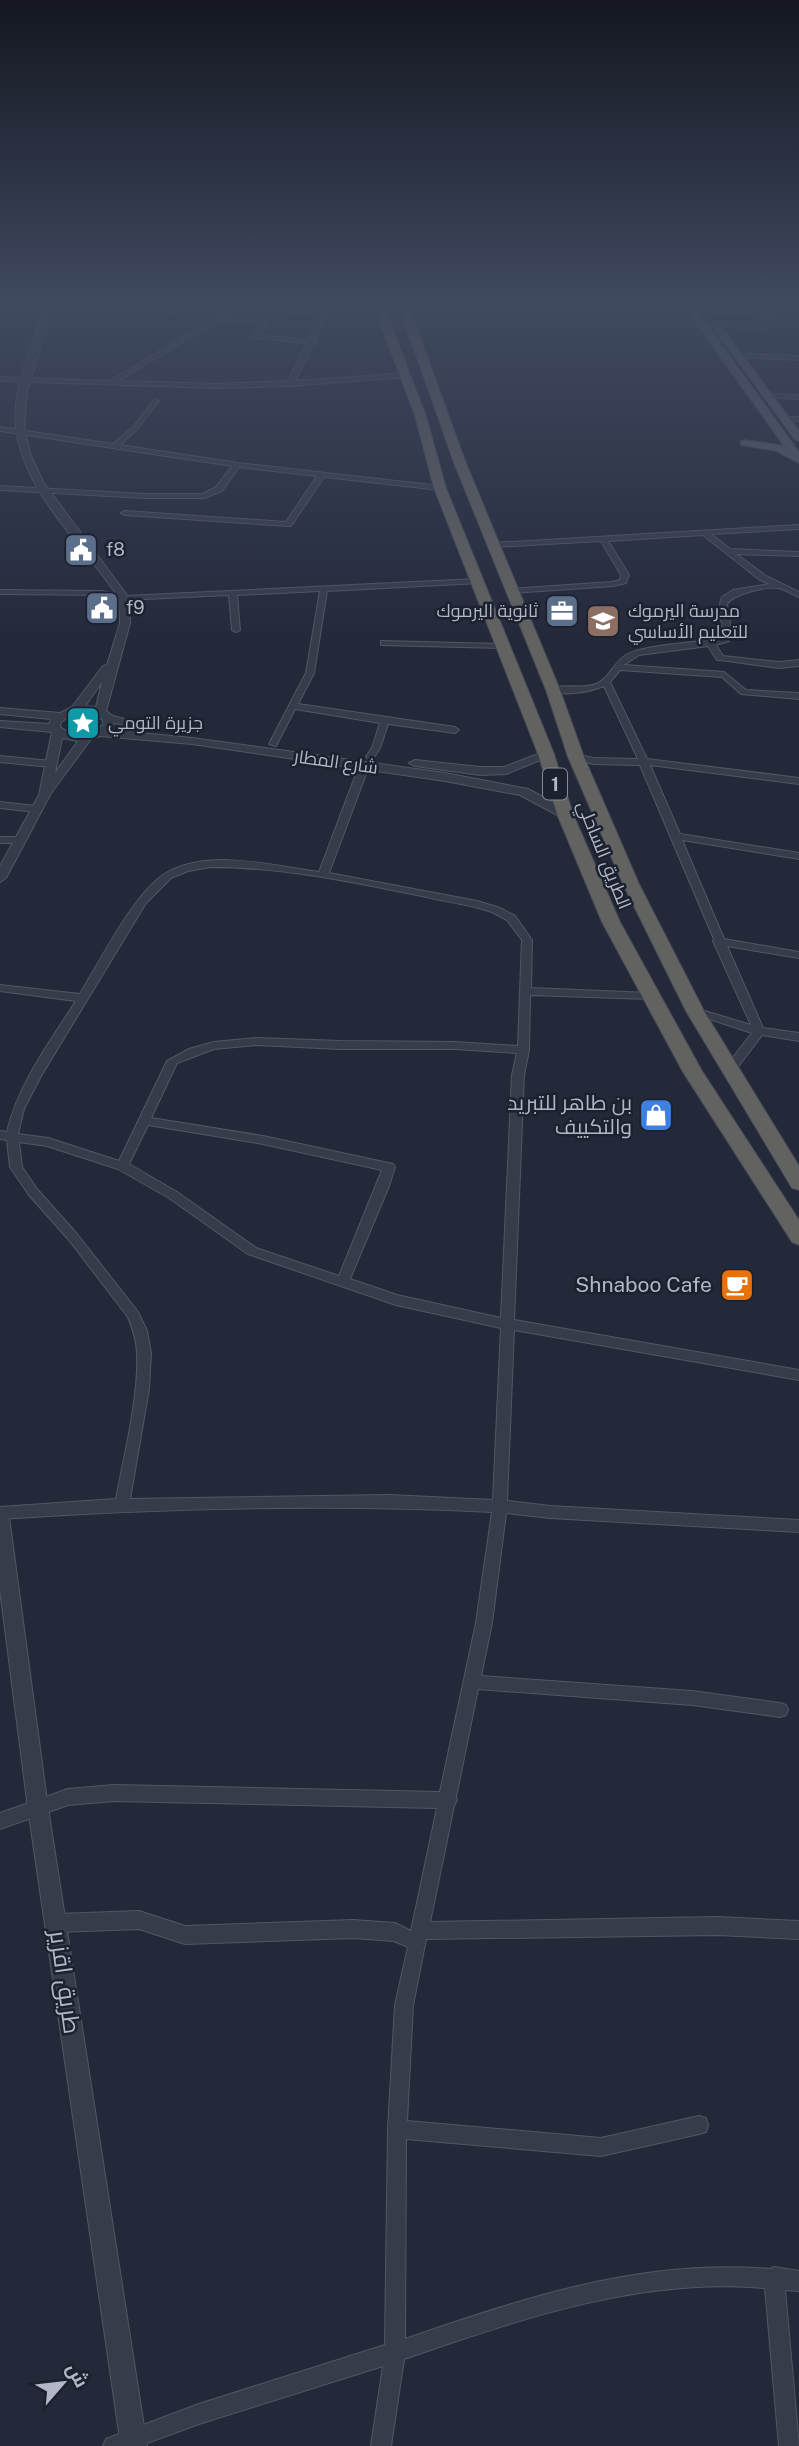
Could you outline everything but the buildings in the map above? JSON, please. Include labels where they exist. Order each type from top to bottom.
[{"type":"highway","name":"الطريق الساحلي","points":[[420,415],[440,488],[546,754],[565,814],[611,922],[649,996],[693,1072],[799,1237]]},
{"type":"highway","name":"الطريق الساحلي","points":[[444,415],[460,463],[553,690],[576,757],[631,884],[695,1010],[799,1184]]},
{"type":"highway","points":[[429,442],[443,446],[454,442]]},
{"type":"highway","points":[[435,464],[446,460],[460,463]]},
{"type":"main road","points":[[766,415],[798,459]]},
{"type":"main road","points":[[782,415],[799,438]]},
{"type":"main road","points":[[772,424],[772,430],[766,437],[745,443],[779,448],[798,459]]},
{"type":"street","points":[[0,711],[57,725],[71,737],[87,737],[100,733],[108,726],[104,716],[113,660],[127,623],[124,598],[46,490],[29,461],[19,430],[19,415]]},
{"type":"street","points":[[115,446],[145,415]]},
{"type":"street","points":[[785,419],[799,419]]},
{"type":"street","points":[[0,429],[237,465],[440,488]]},
{"type":"street","points":[[0,488],[145,496],[204,496],[219,489],[237,465]]},
{"type":"street","points":[[125,513],[288,524],[321,476]]},
{"type":"street","points":[[494,545],[799,527]]},
{"type":"street","points":[[705,533],[776,586],[799,595]]},
{"type":"street","points":[[512,591],[624,581],[623,572],[604,540]]},
{"type":"street","points":[[727,551],[799,554]]},
{"type":"street","points":[[0,592],[102,593],[124,598],[477,581]]},
{"type":"street","points":[[553,690],[584,689],[606,682],[624,659],[637,653],[712,645],[725,641],[728,637],[722,604],[729,595],[749,589],[776,586]]},
{"type":"street","points":[[273,744],[310,673],[324,588]]},
{"type":"street","points":[[233,593],[236,630]]},
{"type":"street","points":[[383,643],[501,646]]},
{"type":"street","points":[[712,645],[720,658],[779,665],[799,663]]},
{"type":"street","points":[[0,723],[57,725],[76,710],[113,660]]},
{"type":"street","points":[[616,667],[724,675],[744,692],[799,696]]},
{"type":"street","points":[[606,682],[646,762],[718,942],[758,1031]]},
{"type":"street","points":[[292,706],[455,730]]},
{"type":"street","points":[[76,710],[104,716]]},
{"type":"street","name":"شارع المطار","points":[[104,716],[367,762]]},
{"type":"street","points":[[323,875],[385,721]]},
{"type":"street","points":[[45,795],[57,725]]},
{"type":"street","name":"شارع المطار","points":[[100,733],[192,741],[447,772],[524,792],[565,814]]},
{"type":"street","points":[[0,878],[36,809],[87,737]]},
{"type":"street","name":"شارع المطار","points":[[447,772],[506,770],[546,754]]},
{"type":"street","points":[[576,757],[593,761],[646,762],[799,782]]},
{"type":"street","points":[[0,759],[51,764]]},
{"type":"street","points":[[0,805],[36,809]]},
{"type":"street","points":[[674,836],[799,856]]},
{"type":"street","points":[[0,840],[21,840]]},
{"type":"street","points":[[122,1505],[142,1389],[144,1353],[140,1331],[133,1315],[73,1237],[27,1184],[16,1167],[6,1135],[18,1109],[82,998],[142,901],[167,876],[186,868],[211,863],[323,875],[477,904],[511,918],[527,940],[523,1049],[518,1075],[500,1506],[484,1623],[404,2005],[397,2129],[395,2353],[381,2446]]},
{"type":"street","points":[[718,942],[799,955]]},
{"type":"street","points":[[0,988],[82,998]]},
{"type":"street","points":[[524,990],[649,996]]},
{"type":"street","points":[[695,1010],[758,1031],[799,1037]]},
{"type":"street","points":[[730,1069],[758,1031]]},
{"type":"street","points":[[122,1166],[173,1061],[222,1045],[267,1040],[337,1045],[482,1045],[523,1049]]},
{"type":"street","points":[[145,1121],[263,1140],[389,1167],[342,1283]]},
{"type":"street","points":[[6,1135],[48,1142],[122,1166],[173,1195],[252,1251],[396,1300],[507,1324],[799,1375]]},
{"type":"street","points":[[0,1515],[122,1505],[390,1501],[799,1526]]},
{"type":"street","name":"طريق اقزير","points":[[0,1515],[127,2443]]},
{"type":"street","points":[[472,1682],[691,1698],[780,1710]]},
{"type":"street","points":[[0,1821],[68,1797],[114,1793],[449,1800]]},
{"type":"street","points":[[57,1923],[149,1921],[172,1935],[185,1936],[353,1929],[418,1936],[718,1926],[799,1930]]},
{"type":"street","points":[[397,2129],[601,2147],[699,2125]]},
{"type":"street","points":[[127,2443],[553,2300],[629,2282],[696,2275],[739,2273],[799,2281]]},
{"type":"street","points":[[774,2277],[789,2446]]},
{"type":"place","name":"f8","points":[[81,550]]},
{"type":"place","name":"f9","points":[[102,608]]},
{"type":"place","name":"ثانوية اليرموك","points":[[562,611]]},
{"type":"place","name":"مدرسة اليرموك للتعليم الأساسي","points":[[603,621]]},
{"type":"place","name":"جزيرة التومي","points":[[83,723]]},
{"type":"place","name":"بن طاهر للتبريد والتكييف","points":[[656,1115]]},
{"type":"place","name":"Shnaboo Cafe","points":[[737,1285]]}]
